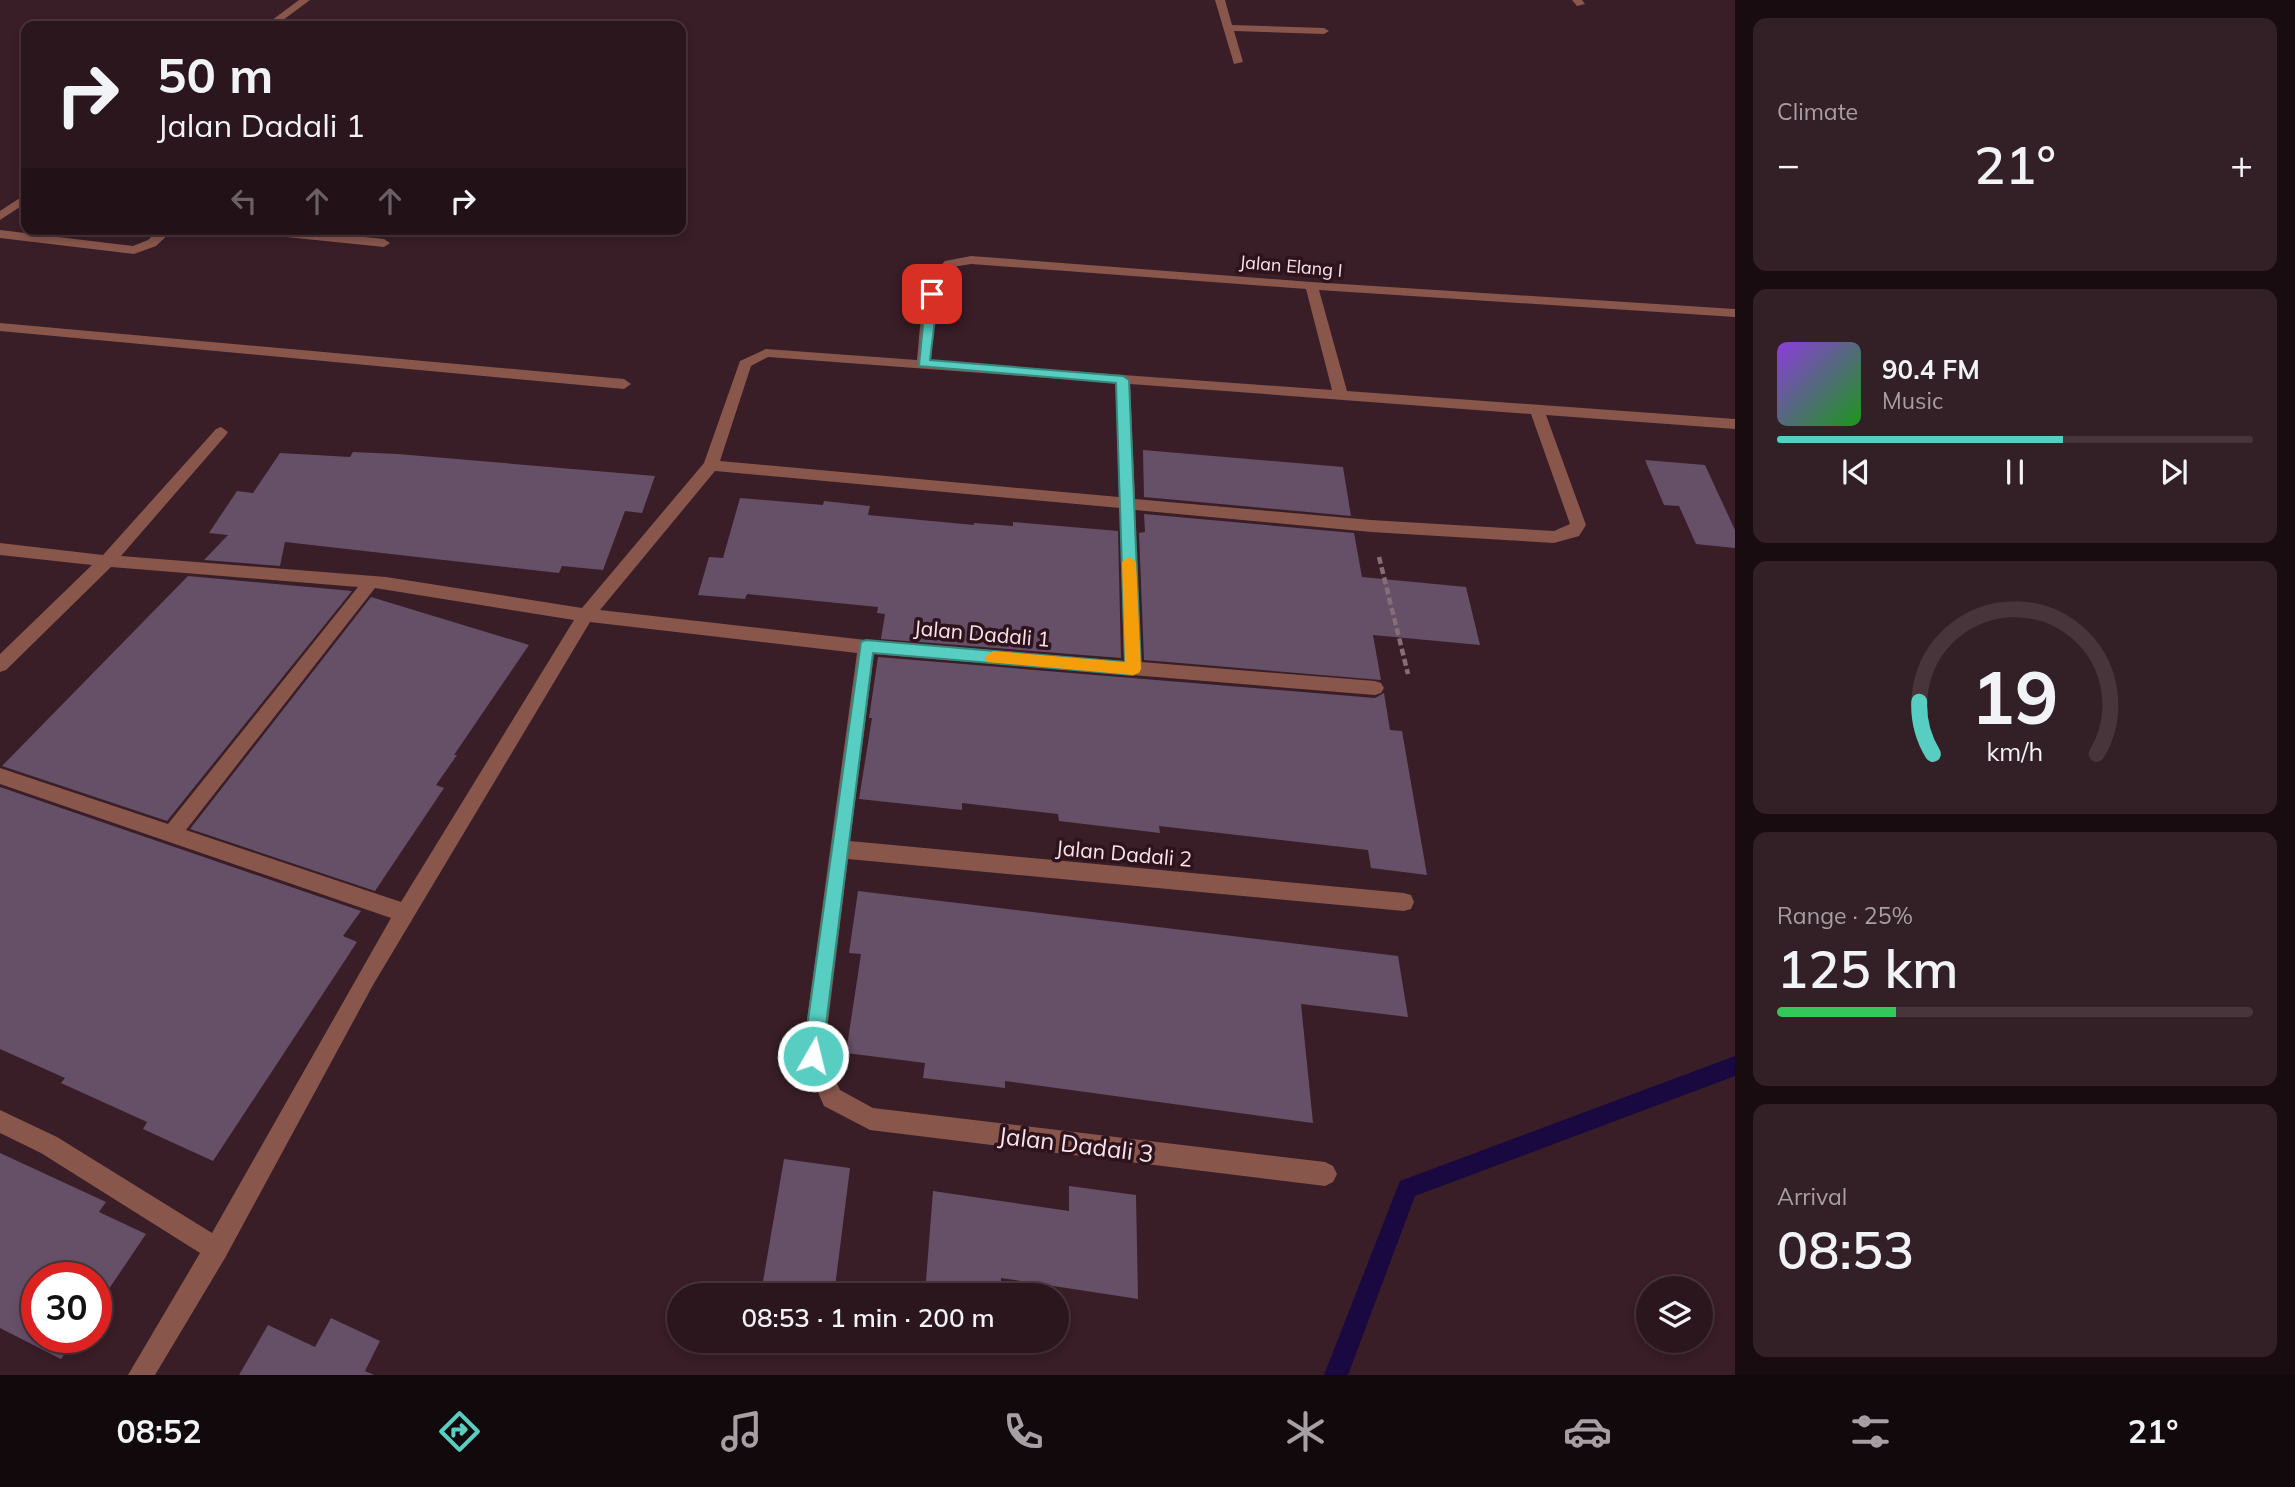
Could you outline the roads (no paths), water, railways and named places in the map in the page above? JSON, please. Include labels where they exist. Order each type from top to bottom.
[{"type":"street","points":[[276,21],[305,0]]},
{"type":"street","points":[[1220,0],[1238,62]]},
{"type":"street","points":[[1227,28],[1324,31]]},
{"type":"street","points":[[0,216],[21,201]]},
{"type":"street","points":[[0,234],[134,250],[152,243],[161,235]]},
{"type":"street","points":[[305,235],[384,243]]},
{"type":"street","name":"Jalan Elang I","points":[[924,363],[932,294],[937,275],[950,263],[971,260],[1311,286],[1731,313]]},
{"type":"street","points":[[1311,286],[1341,396]]},
{"type":"street","points":[[1731,313],[1735,325]]},
{"type":"street","points":[[0,327],[624,384]]},
{"type":"street","points":[[141,1375],[216,1249],[366,978],[586,615],[711,465],[744,365],[754,358],[766,353],[924,363],[1735,424]]},
{"type":"street","points":[[1123,380],[1133,669]]},
{"type":"street","points":[[711,465],[1371,526],[1554,537],[1573,532],[1578,525],[1537,410]]},
{"type":"street","points":[[0,665],[107,561],[222,432]]},
{"type":"street","name":"Jalan Dadali 1","points":[[0,548],[107,561],[371,582],[586,615],[866,647],[1375,688]]},
{"type":"street","points":[[172,834],[371,582]]},
{"type":"street","points":[[839,849],[866,647]]},
{"type":"street","points":[[0,776],[405,913]]},
{"type":"street","name":"Jalan Dadali 2","points":[[839,849],[1404,902]]},
{"type":"street","name":"Jalan Dadali 3","points":[[839,849],[813,1056],[832,1098],[870,1119],[1325,1174]]},
{"type":"street","points":[[0,1121],[48,1145],[216,1249]]},
{"type":"waterway","points":[[1336,1375],[1407,1188],[1735,1066]]}]
